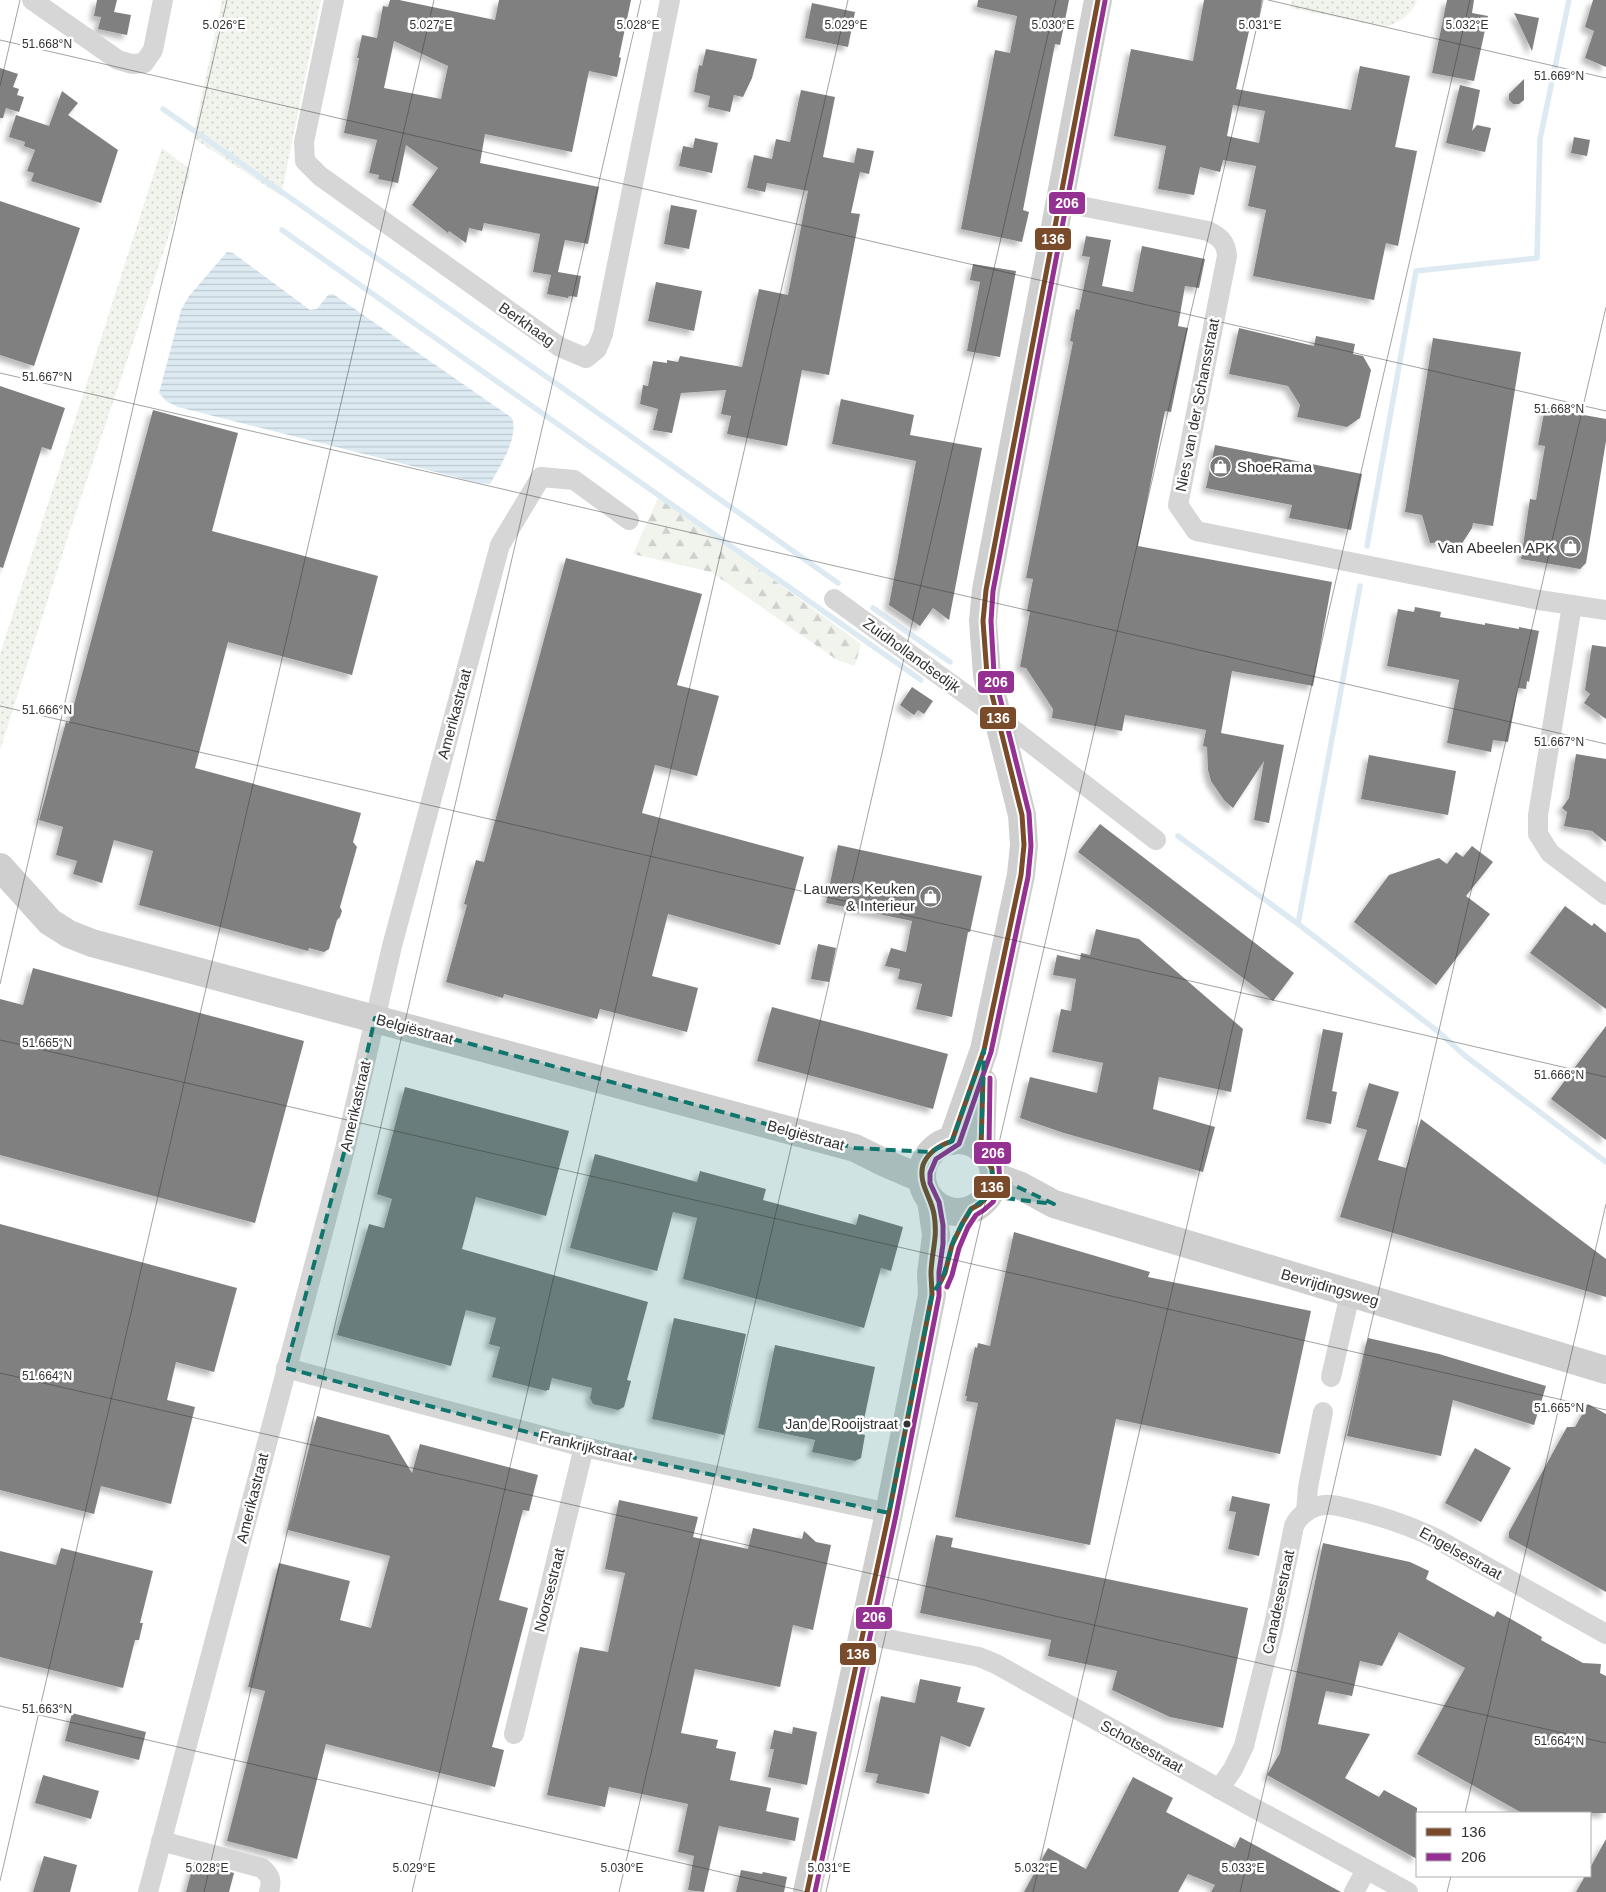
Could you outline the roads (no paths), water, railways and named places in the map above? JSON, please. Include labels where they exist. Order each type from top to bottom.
[{"type":"street","points":[[32,0],[118,60],[124,63],[139,64],[148,60],[153,50],[164,0]]},
{"type":"street","name":"Berkhaag","points":[[334,0],[304,142],[305,161],[320,176],[560,347],[586,358],[598,350],[603,334],[670,0]]},
{"type":"street","points":[[981,1149],[984,1050],[1021,874],[1024,844],[1022,815],[987,675],[983,621],[986,590],[1098,0]]},
{"type":"street","name":"Nies van der Schansstraat","points":[[1060,202],[1208,231],[1220,238],[1226,246],[1227,256],[1178,505],[1196,531],[1539,600],[1606,610]]},
{"type":"street","name":"Amerikastraat","points":[[148,1892],[345,1149],[392,946],[500,545],[541,477],[574,480],[629,520]]},
{"type":"street","name":"Zuidhollandsedijk","points":[[834,599],[997,717],[1156,840]]},
{"type":"street","points":[[1572,605],[1538,815],[1538,834],[1550,853],[1606,895]]},
{"type":"street","name":"Belgiëstraat","points":[[0,867],[50,922],[69,934],[92,943],[855,1148],[926,1189]]},
{"type":"street","points":[[807,1892],[888,1513],[932,1295],[931,1274],[936,1235],[923,1168],[942,1147],[984,1050]]},
{"type":"street","points":[[932,1295],[944,1277],[954,1239],[984,1194],[992,1166],[988,1157],[981,1149],[965,1141],[942,1147]]},
{"type":"street","name":"Belgiëstraat","points":[[855,1148],[942,1147]]},
{"type":"street","points":[[926,1189],[939,1207],[961,1212],[984,1194]]},
{"type":"street","name":"Bevrijdingsweg","points":[[984,1194],[1016,1202],[1054,1204],[1606,1370]]},
{"type":"street","points":[[1331,1377],[1350,1294]]},
{"type":"street","name":"Frankrijkstraat","points":[[286,1368],[584,1446],[888,1513]]},
{"type":"street","name":"Canadesestraat","points":[[1219,1788],[1233,1769],[1244,1746],[1274,1625],[1294,1526],[1297,1520],[1306,1512],[1308,1487],[1323,1412]]},
{"type":"street","name":"Noorsestraat","points":[[514,1734],[584,1446]]},
{"type":"street","name":"Engelsestraat","points":[[1306,1512],[1324,1505],[1340,1506],[1381,1516],[1410,1526],[1437,1539],[1606,1634]]},
{"type":"street","name":"Schotsestraat","points":[[862,1634],[979,1657],[989,1661],[1408,1892]]},
{"type":"street","points":[[162,1842],[262,1868],[268,1873],[272,1881],[269,1892]]},
{"type":"street","points":[[1354,1892],[1366,1870]]},
{"type":"waterway","points":[[1367,546],[1416,271],[1537,258],[1540,139],[1569,0]]},
{"type":"waterway","points":[[163,109],[838,583]]},
{"type":"waterway","points":[[282,230],[921,680]]},
{"type":"waterway","points":[[1298,924],[1360,586]]},
{"type":"waterway","points":[[873,608],[950,662]]},
{"type":"waterway","points":[[1178,836],[1298,924],[1440,1033],[1464,1055],[1606,1162]]},
{"type":"place","name":"ShoeRama","points":[[1221,466]]},
{"type":"place","name":"Van Abeelen APK","points":[[1571,547]]},
{"type":"place","name":"Lauwers Keuken & Interieur","points":[[931,897]]},
{"type":"place","name":"Jan de Rooijstraat","points":[[907,1424]]}]
